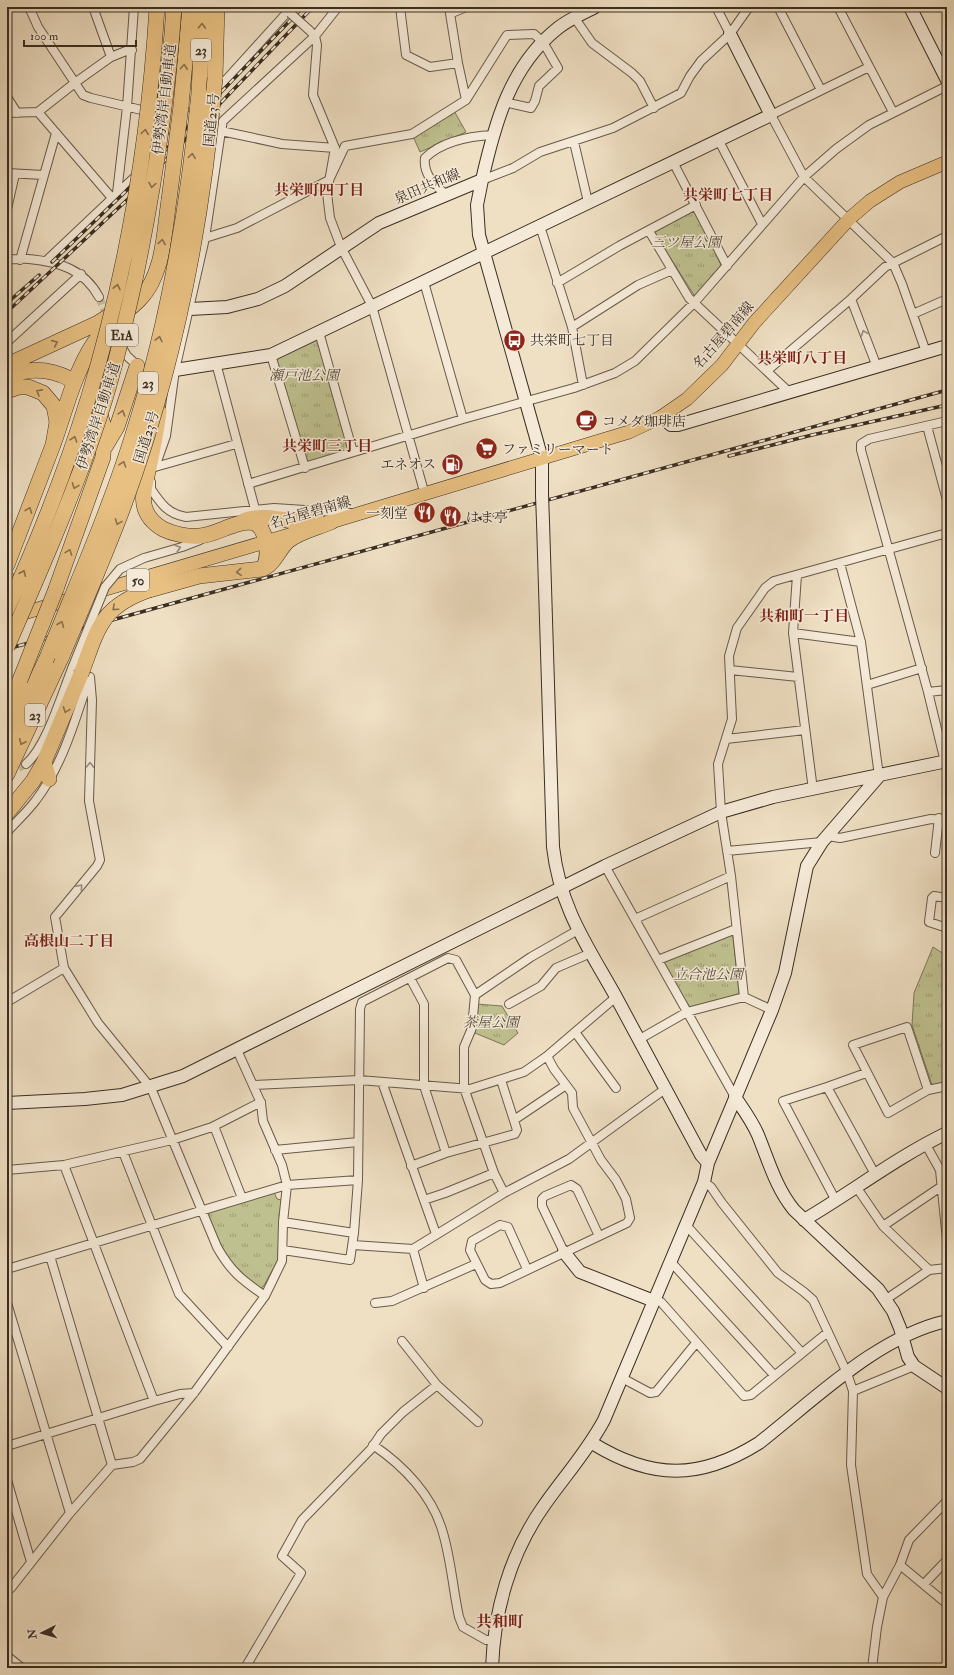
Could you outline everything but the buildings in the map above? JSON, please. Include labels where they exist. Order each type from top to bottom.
[{"type":"highway","name":"伊勢湾岸自動車道","points":[[9,612],[15,592],[69,454],[103,346],[118,281],[140,162],[155,43],[157,7]]},
{"type":"highway","name":"伊勢湾岸自動車道","points":[[7,647],[53,542],[77,482],[110,383],[125,326],[146,226],[165,104],[174,7]]},
{"type":"highway","points":[[7,564],[80,371],[94,342],[104,330],[141,298],[153,280],[159,260],[169,200],[181,106],[190,7]]},
{"type":"highway","name":"国道23号","points":[[7,740],[46,660],[111,500],[151,374],[171,288],[184,221],[199,93],[203,7]]},
{"type":"highway","name":"国道23号","points":[[7,774],[72,665],[142,450],[169,374],[198,221],[210,140],[215,78],[218,7]]},
{"type":"highway","points":[[7,365],[98,323],[137,297],[153,280]]},
{"type":"highway","points":[[7,713],[56,588],[99,470],[105,448],[117,427],[137,366]]},
{"type":"highway","points":[[7,377],[23,371],[41,370],[56,372],[70,379]]},
{"type":"highway","points":[[169,374],[143,490],[143,498],[148,513],[159,526],[176,534],[199,536],[212,534],[247,519],[263,517],[299,523],[331,522]]},
{"type":"highway","points":[[7,391],[19,387],[28,387],[43,393],[49,398],[54,406],[57,422],[53,445]]},
{"type":"highway","points":[[92,400],[98,408],[104,427],[105,448]]},
{"type":"highway","points":[[7,813],[33,781],[44,762],[72,665],[107,614],[124,600],[149,590],[199,576],[262,569],[270,564],[282,547],[292,538],[331,522]]},
{"type":"highway","points":[[233,526],[246,523],[255,524],[261,528],[268,557],[268,562],[262,569]]},
{"type":"highway","points":[[7,578],[9,612]]},
{"type":"highway","points":[[44,762],[50,779]]},
{"type":"main road","name":"名古屋碧南線","points":[[9,612],[167,572],[265,541],[425,495],[629,432],[661,417],[686,399],[722,365],[738,343],[848,219],[870,201],[900,182],[947,162]]},
{"type":"street","points":[[29,7],[38,27],[76,82],[83,95],[127,107],[186,120]]},
{"type":"street","points":[[93,7],[111,58]]},
{"type":"street","points":[[114,195],[127,107],[134,7]]},
{"type":"street","points":[[338,7],[223,120],[205,238],[190,309],[169,374],[166,436],[155,467],[151,489],[167,511],[175,516],[186,517],[255,509],[289,508],[360,514]]},
{"type":"street","points":[[400,7],[406,55],[430,67],[458,63]]},
{"type":"street","points":[[466,7],[450,10],[458,63],[466,100]]},
{"type":"street","name":"泉田共和線","points":[[190,309],[227,307],[258,299],[285,286],[378,223],[482,180],[504,102],[523,65],[543,42],[558,28],[574,17],[595,7]]},
{"type":"street","points":[[716,7],[804,176],[848,219],[857,230],[893,263],[926,352]]},
{"type":"street","points":[[708,1163],[701,1155],[616,997],[590,953],[567,908],[555,870],[553,847],[542,459],[484,252],[477,224],[477,205],[482,180],[513,168],[540,152],[574,142],[612,128],[681,93],[690,76],[701,61],[730,34],[749,7]]},
{"type":"street","points":[[778,7],[822,90]]},
{"type":"street","points":[[838,7],[893,112]]},
{"type":"street","points":[[910,7],[947,80]]},
{"type":"street","points":[[46,261],[114,195],[131,182],[186,120],[231,76],[290,11],[312,33],[316,59],[313,95],[335,148],[327,193],[330,218],[341,247],[372,306],[425,495]]},
{"type":"street","points":[[574,17],[592,43],[632,73],[640,81],[654,108]]},
{"type":"street","points":[[205,238],[237,228],[329,180],[345,146],[412,134],[466,100],[507,35],[534,34],[543,42],[558,68],[539,86],[535,102],[531,108],[504,102]]},
{"type":"street","points":[[7,113],[38,112],[76,82],[111,58],[126,51],[132,50]]},
{"type":"street","points":[[117,338],[127,356],[137,366],[156,373],[169,374],[216,364],[271,355],[869,67]]},
{"type":"street","points":[[248,484],[463,419],[527,402],[616,373],[635,361],[694,303],[804,176],[863,129],[893,112],[947,86]]},
{"type":"street","points":[[7,96],[16,113]]},
{"type":"street","points":[[38,112],[114,195]]},
{"type":"street","points":[[221,131],[282,144],[335,148]]},
{"type":"street","points":[[20,260],[56,133]]},
{"type":"street","points":[[446,194],[435,186],[424,166],[425,158],[432,150],[472,136],[494,134]]},
{"type":"street","points":[[719,140],[762,224]]},
{"type":"street","points":[[574,142],[588,202]]},
{"type":"street","points":[[673,162],[727,266]]},
{"type":"street","points":[[7,209],[11,174],[43,175]]},
{"type":"street","points":[[558,283],[619,246],[696,205]]},
{"type":"street","points":[[540,226],[572,327],[583,385]]},
{"type":"street","points":[[649,231],[694,303],[768,370],[789,392]]},
{"type":"street","points":[[768,370],[852,299],[885,267],[947,236]]},
{"type":"street","points":[[7,260],[20,260],[27,258],[68,266],[81,274],[94,288],[99,297]]},
{"type":"street","points":[[572,327],[638,285],[672,270]]},
{"type":"street","points":[[7,342],[81,274]]},
{"type":"street","points":[[424,282],[463,419]]},
{"type":"street","points":[[852,299],[877,367]]},
{"type":"street","points":[[913,314],[947,299]]},
{"type":"street","points":[[319,332],[353,452]]},
{"type":"street","points":[[661,417],[671,425],[678,424],[947,346]]},
{"type":"street","points":[[271,355],[304,468]]},
{"type":"street","points":[[216,364],[236,444],[255,509]]},
{"type":"street","points":[[7,1103],[115,1096],[151,1088],[183,1076],[237,1050],[560,888],[722,812],[774,797],[946,764],[922,668],[861,450],[861,444],[869,439],[947,421]]},
{"type":"street","points":[[927,426],[947,500]]},
{"type":"street","points":[[155,467],[236,444]]},
{"type":"street","points":[[744,997],[731,876],[722,812],[718,764],[732,718],[729,656],[737,628],[765,588],[774,581],[947,533]]},
{"type":"street","points":[[26,764],[32,759],[42,744],[72,665],[105,587],[120,569],[144,558],[182,547],[212,534]]},
{"type":"street","points":[[492,1668],[494,1640],[504,1588],[513,1561],[523,1539],[542,1508],[592,1443],[622,1378],[704,1182],[708,1163],[772,1010],[789,958],[804,875],[812,858],[825,839],[879,776],[861,642],[840,562]]},
{"type":"street","points":[[797,575],[793,632],[813,790]]},
{"type":"street","points":[[793,632],[861,642]]},
{"type":"street","points":[[867,685],[922,668]]},
{"type":"street","points":[[730,670],[798,677]]},
{"type":"street","points":[[7,832],[36,800],[50,779],[70,736],[90,676],[92,700],[89,801],[100,860],[97,866],[55,917],[64,968],[98,1022],[151,1088],[216,1247],[228,1266],[239,1278],[264,1296]]},
{"type":"street","points":[[928,692],[947,690]]},
{"type":"street","points":[[726,739],[805,730]]},
{"type":"street","points":[[33,781],[50,779]]},
{"type":"street","points":[[727,850],[840,838],[943,819],[934,853]]},
{"type":"street","points":[[605,866],[754,1128],[776,1184],[784,1197],[804,1220],[878,1289],[893,1312],[900,1328],[908,1358],[914,1366],[947,1388]]},
{"type":"street","points":[[635,919],[731,876]]},
{"type":"street","points":[[947,898],[934,896],[932,898],[929,922],[947,928]]},
{"type":"street","points":[[658,960],[736,929]]},
{"type":"street","points":[[475,995],[531,957],[578,930]]},
{"type":"street","points":[[509,1004],[541,986],[556,968],[590,953]]},
{"type":"street","points":[[283,1250],[347,1261],[351,1258],[358,1180],[360,1009],[362,1002],[448,958],[456,960],[475,995],[472,1028],[464,1047],[464,1088],[494,1173],[504,1193]]},
{"type":"street","points":[[7,1002],[64,968]]},
{"type":"street","points":[[410,978],[424,1004],[424,1086],[446,1153]]},
{"type":"street","points":[[254,1085],[359,1080],[470,1089],[524,1072],[547,1056],[616,997]]},
{"type":"street","points":[[638,1040],[687,1012],[744,997],[772,1010]]},
{"type":"street","points":[[928,1090],[907,1027],[853,1045],[866,1073],[888,1113],[928,1090],[947,1086]]},
{"type":"street","points":[[574,1032],[616,1088]]},
{"type":"street","points":[[7,1591],[11,1588],[70,1513],[112,1465],[133,1462],[140,1459],[194,1393],[264,1296],[282,1261],[283,1222],[287,1185],[282,1165],[263,1122],[260,1102],[254,1085],[237,1050]]},
{"type":"street","points":[[527,1269],[508,1228],[500,1225],[472,1241],[470,1250],[485,1280],[491,1284],[500,1283],[626,1223],[630,1218],[626,1199],[616,1180],[601,1160],[573,1108],[572,1093],[547,1056]]},
{"type":"street","points":[[836,1201],[784,1101],[866,1073]]},
{"type":"street","points":[[411,1166],[446,1153],[515,1134],[517,1130],[501,1080]]},
{"type":"street","points":[[382,1082],[436,1234]]},
{"type":"street","points":[[514,1120],[566,1085]]},
{"type":"street","points":[[827,1087],[876,1176]]},
{"type":"street","points":[[353,1245],[413,1250],[436,1234],[504,1193],[569,1159],[666,1089]]},
{"type":"street","points":[[7,1170],[64,1164],[172,1140],[214,1126],[260,1102]]},
{"type":"street","points":[[214,1126],[242,1198]]},
{"type":"street","points":[[804,1220],[925,1144],[947,1133]]},
{"type":"street","points":[[275,1150],[358,1142]]},
{"type":"street","points":[[925,1144],[940,1170],[947,1240]]},
{"type":"street","points":[[123,1152],[179,1294],[228,1346]]},
{"type":"street","points":[[64,1164],[154,1401]]},
{"type":"street","points":[[424,1200],[494,1173]]},
{"type":"street","points":[[7,1269],[151,1224],[287,1185],[358,1180]]},
{"type":"street","points":[[704,1182],[711,1187],[778,1273],[813,1300],[847,1373],[853,1390],[850,1465],[867,1574],[884,1597]]},
{"type":"street","points":[[600,1236],[577,1189],[571,1185],[545,1196],[542,1199],[542,1206],[564,1252],[580,1272],[654,1301],[661,1302],[744,1396],[751,1395],[828,1332]]},
{"type":"street","points":[[883,1226],[942,1186]]},
{"type":"street","points":[[857,1188],[883,1226],[929,1270]]},
{"type":"street","points":[[283,1222],[354,1233]]},
{"type":"street","points":[[686,1225],[802,1354]]},
{"type":"street","points":[[413,1250],[424,1288]]},
{"type":"street","points":[[50,1256],[112,1465]]},
{"type":"street","points":[[670,1262],[774,1375]]},
{"type":"street","points":[[375,1303],[392,1301],[476,1264]]},
{"type":"street","points":[[885,1300],[929,1270],[947,1268]]},
{"type":"street","points":[[7,1303],[70,1513]]},
{"type":"street","points":[[592,1443],[610,1454],[646,1467],[682,1472],[702,1469],[741,1455],[759,1443],[847,1373],[876,1352],[902,1337],[922,1328],[947,1321]]},
{"type":"street","points":[[402,1341],[437,1385],[478,1422]]},
{"type":"street","points":[[622,1378],[650,1393],[656,1392],[696,1343]]},
{"type":"street","points":[[853,1390],[914,1366]]},
{"type":"street","points":[[245,1668],[301,1573],[282,1556],[302,1520],[311,1513],[373,1445],[380,1434],[437,1385]]},
{"type":"street","points":[[7,1446],[154,1401],[180,1394],[194,1393]]},
{"type":"street","points":[[373,1445],[413,1480],[434,1510],[443,1532],[459,1617],[463,1627],[486,1640],[494,1640]]},
{"type":"street","points":[[7,1480],[31,1562]]},
{"type":"street","points":[[872,1668],[877,1627],[884,1597],[900,1565],[909,1540],[947,1501]]},
{"type":"street","points":[[924,1584],[947,1560]]},
{"type":"street","points":[[900,1565],[947,1604]]},
{"type":"street","points":[[7,1656],[22,1668]]},
{"type":"green space","points":[[453,109],[466,132],[420,152],[412,134]]},
{"type":"green space","name":"三ツ屋公園","points":[[691,211],[696,212],[721,265],[696,295],[694,295],[655,234],[656,230]]},
{"type":"green space","name":"瀬戸池公園","points":[[319,332],[353,452],[305,468],[271,355]]},
{"type":"green space","name":"立合池公園","points":[[731,935],[733,937],[739,992],[737,996],[692,1008],[688,1005],[664,964],[665,961]]},
{"type":"green space","points":[[933,947],[947,956],[947,1082],[932,1085],[912,1025],[914,993]]},
{"type":"green space","name":"茶屋公園","points":[[476,1004],[502,1006],[518,1033],[504,1045],[475,1033]]},
{"type":"green space","points":[[274,1192],[277,1199],[282,1200],[279,1226],[278,1260],[263,1287],[259,1288],[241,1272],[222,1248],[208,1216],[211,1210]]},
{"type":"tunnel","points":[[99,297],[108,319]]},
{"type":"tunnel","points":[[8,773],[26,764]]},
{"type":"railway","points":[[52,262],[125,192],[303,7]]},
{"type":"railway","points":[[7,312],[128,199],[313,7]]},
{"type":"railway","points":[[7,303],[39,275]]},
{"type":"railway","points":[[7,649],[947,390]]},
{"type":"railway","points":[[729,456],[812,435],[947,405]]},
{"type":"place","name":"共栄町七丁目","points":[[514,340]]},
{"type":"place","name":"コメダ珈琲店","points":[[586,421]]},
{"type":"place","name":"ファミリーマート","points":[[486,449]]},
{"type":"place","name":"エネオス","points":[[452,464]]},
{"type":"place","name":"一刻堂","points":[[424,513]]},
{"type":"place","name":"はま亭","points":[[451,517]]},
{"type":"district","name":"共栄町四丁目","points":[[319,190]]},
{"type":"district","name":"共栄町七丁目","points":[[728,195]]},
{"type":"district","name":"共栄町八丁目","points":[[802,358]]},
{"type":"district","name":"共栄町三丁目","points":[[327,446]]},
{"type":"district","name":"共和町一丁目","points":[[804,616]]},
{"type":"district","name":"高根山二丁目","points":[[69,941]]},
{"type":"district","name":"共和町","points":[[500,1621]]}]
